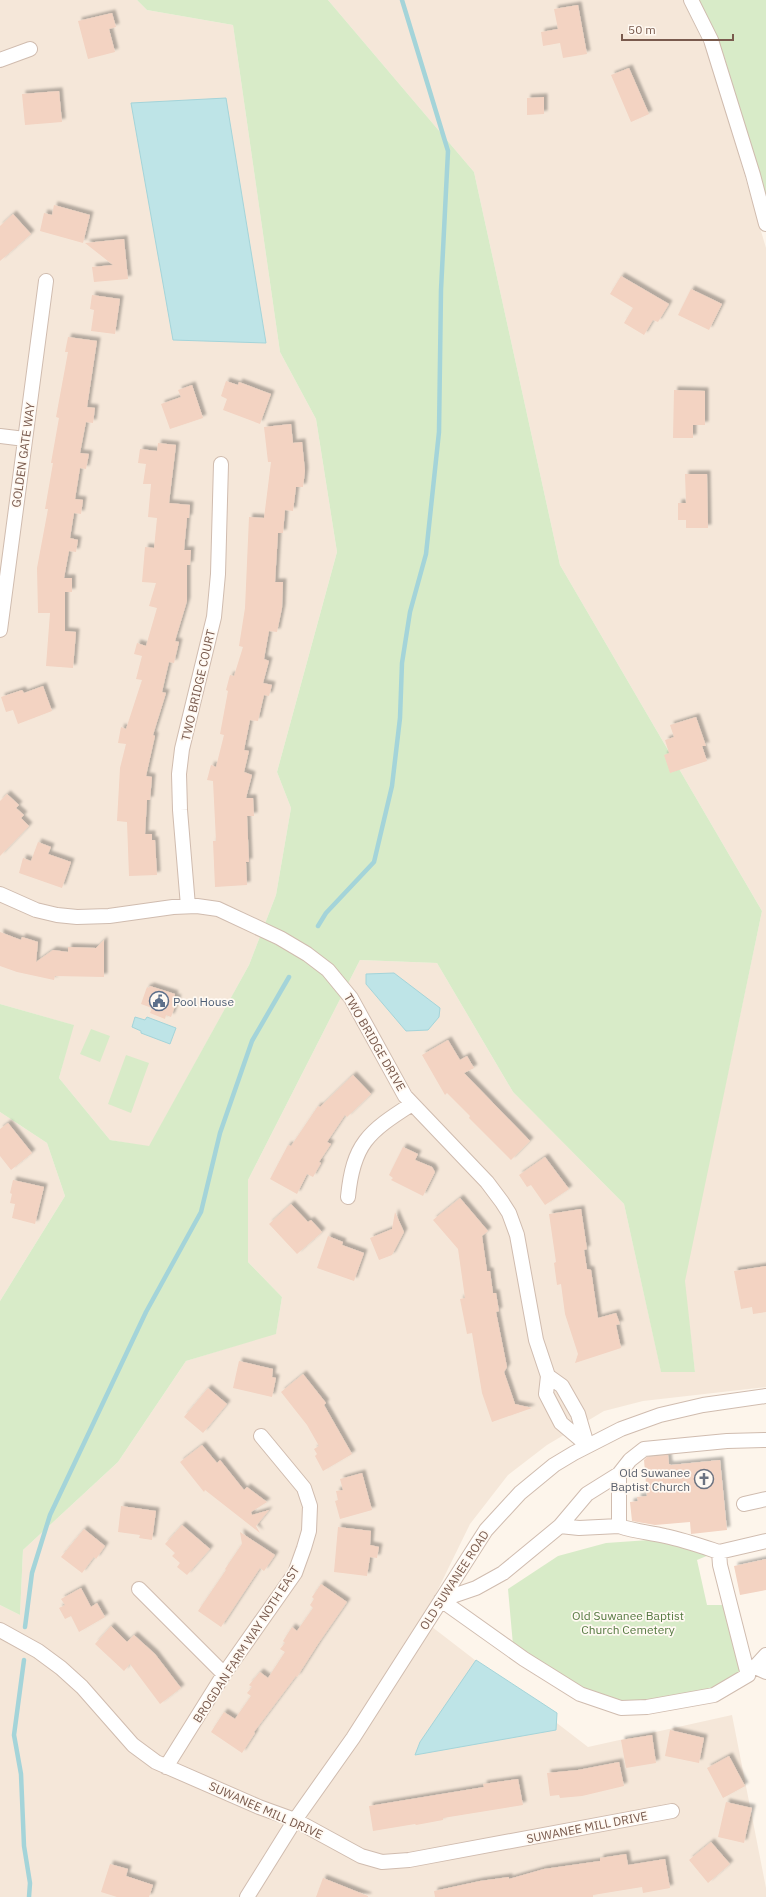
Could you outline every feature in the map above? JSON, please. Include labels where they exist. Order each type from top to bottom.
[{"type":"street","points":[[691,0],[711,40],[753,175],[766,224]]},
{"type":"street","points":[[0,60],[30,49]]},
{"type":"street","name":"GOLDEN GATE WAY","points":[[0,630],[46,281]]},
{"type":"street","points":[[0,436],[25,439]]},
{"type":"street","name":"TWO BRIDGE COURT","points":[[188,906],[179,801],[179,774],[182,750],[214,617],[218,574],[220,464]]},
{"type":"street","name":"TWO BRIDGE DRIVE","points":[[0,894],[36,910],[72,917],[98,917],[188,906],[218,909],[229,913],[296,947],[328,970],[350,998],[400,1086],[412,1104],[487,1182],[509,1213],[517,1235],[536,1340],[548,1376],[546,1394],[561,1423],[587,1445]]},
{"type":"street","points":[[348,1197],[356,1155],[363,1142],[385,1121],[412,1104]]},
{"type":"street","points":[[548,1376],[562,1386],[575,1409],[587,1445]]},
{"type":"street","name":"OLD SUWANEE ROAD","points":[[247,1897],[296,1820],[353,1738],[486,1530],[520,1493],[554,1465],[587,1445],[621,1429],[660,1415],[703,1406],[766,1396]]},
{"type":"street","name":"BROGDAN FARM WAY NOTH EAST","points":[[166,1767],[224,1674],[295,1573],[309,1531],[310,1506],[304,1488],[261,1436]]},
{"type":"street","points":[[441,1600],[476,1588],[503,1573],[526,1556],[560,1526],[587,1494],[619,1474],[633,1457],[644,1449],[727,1441],[766,1440]]},
{"type":"street","points":[[619,1474],[619,1526]]},
{"type":"street","points":[[744,1504],[766,1499]]},
{"type":"street","points":[[560,1526],[579,1528],[619,1526],[636,1532],[663,1535],[689,1541],[719,1552],[766,1541]]},
{"type":"street","points":[[719,1552],[720,1565],[756,1669]]},
{"type":"street","points":[[139,1590],[224,1674]]},
{"type":"street","points":[[441,1600],[524,1659],[580,1694],[621,1708],[647,1707],[714,1695],[756,1669],[766,1655]]},
{"type":"street","name":"SUWANEE MILL DRIVE","points":[[0,1630],[38,1651],[61,1668],[82,1687],[133,1745],[148,1758],[259,1807],[296,1820],[361,1856],[375,1861],[391,1862],[672,1811]]},
{"type":"shaded area","points":[[0,0],[137,0],[147,10],[233,25],[280,352],[316,419],[337,552],[277,772],[291,808],[276,895],[249,965],[149,1147],[110,1140],[59,1078],[73,1025],[0,1004]]},
{"type":"shaded area","points":[[328,0],[683,0],[706,49],[766,248],[766,1387],[643,1401],[604,1411],[547,1445],[508,1475],[470,1524],[423,1620],[588,1747],[732,1715],[766,1888],[766,1897],[0,1897],[0,1605],[20,1615],[23,1550],[118,1462],[186,1361],[276,1333],[282,1297],[248,1262],[248,1180],[360,960],[437,963],[513,1092],[624,1204],[661,1371],[695,1372],[684,1281],[762,911],[560,565],[474,172]]},
{"type":"shaded area","points":[[0,1112],[47,1143],[65,1196],[0,1301]]},
{"type":"green space","points":[[137,0],[328,0],[474,172],[560,565],[762,911],[685,1281],[695,1372],[661,1372],[624,1204],[513,1092],[437,963],[360,960],[248,1180],[248,1262],[282,1297],[276,1334],[186,1361],[118,1462],[23,1550],[20,1615],[0,1605],[0,1301],[65,1196],[47,1143],[0,1112],[0,1004],[74,1025],[59,1078],[110,1140],[149,1146],[249,965],[276,895],[291,808],[277,772],[337,552],[316,419],[280,352],[233,25],[147,10]]},
{"type":"green space","points":[[698,0],[766,0],[766,195],[724,56]]},
{"type":"green space","points":[[91,1029],[110,1036],[100,1062],[80,1054]]},
{"type":"green space","points":[[126,1055],[149,1063],[131,1113],[108,1104]]},
{"type":"green space","name":"Old Suwanee Baptist Church Cemetery","points":[[649,1540],[692,1546],[709,1555],[697,1560],[707,1605],[723,1605],[742,1669],[740,1675],[710,1692],[629,1703],[588,1693],[513,1645],[508,1589],[558,1556],[606,1543]]},
{"type":"water","points":[[226,98],[266,343],[173,340],[131,103]]},
{"type":"water","points":[[394,973],[440,1008],[439,1017],[428,1030],[406,1031],[366,984],[366,974]]},
{"type":"water","points":[[135,1017],[145,1020],[147,1017],[176,1028],[170,1044],[141,1033],[141,1031],[132,1027]]},
{"type":"water","points":[[476,1660],[557,1713],[556,1730],[415,1755],[420,1742]]},
{"type":"building","points":[[578,5],[587,54],[563,58],[560,43],[543,46],[541,32],[558,29],[554,9]]},
{"type":"building","points":[[112,13],[116,27],[109,29],[115,52],[88,59],[78,21]]},
{"type":"building","points":[[629,68],[649,114],[631,122],[611,75]]},
{"type":"building","points":[[59,91],[62,122],[25,125],[22,94]]},
{"type":"building","points":[[544,97],[544,114],[527,115],[527,98]]},
{"type":"building","points":[[54,205],[90,215],[83,243],[40,231],[44,213],[52,215]]},
{"type":"building","points":[[13,214],[31,234],[0,261],[0,226]]},
{"type":"building","points":[[124,239],[128,279],[94,282],[92,267],[113,265],[85,243]]},
{"type":"building","points":[[621,276],[669,304],[658,322],[653,320],[644,335],[624,323],[633,308],[610,294]]},
{"type":"building","points":[[691,289],[722,304],[709,330],[678,315]]},
{"type":"building","points":[[92,295],[120,299],[115,334],[91,331],[94,310],[90,309]]},
{"type":"building","points":[[68,337],[97,341],[87,407],[95,408],[93,423],[86,422],[80,453],[89,454],[86,469],[80,468],[75,499],[83,500],[81,514],[74,513],[70,538],[78,540],[76,552],[69,551],[64,578],[72,578],[72,592],[65,592],[65,631],[76,632],[73,668],[46,666],[50,613],[38,613],[37,568],[48,509],[45,509],[59,418],[56,417],[68,352],[65,352]]},
{"type":"building","points":[[226,381],[238,385],[239,382],[271,394],[260,424],[223,410],[227,399],[221,396]]},
{"type":"building","points":[[192,385],[203,418],[170,429],[161,404],[181,397],[178,390]]},
{"type":"building","points":[[674,390],[705,391],[705,425],[693,425],[693,438],[673,438]]},
{"type":"building","points":[[291,424],[293,443],[302,442],[305,471],[303,487],[296,487],[293,511],[285,510],[283,533],[278,533],[275,582],[283,582],[282,608],[277,632],[269,631],[264,659],[269,661],[263,683],[272,685],[269,696],[264,695],[258,721],[250,720],[244,750],[249,751],[244,772],[252,775],[246,798],[253,798],[254,816],[247,816],[249,862],[246,862],[247,885],[215,887],[213,841],[216,841],[213,781],[207,780],[211,765],[216,767],[224,735],[220,734],[228,691],[226,690],[230,675],[234,676],[243,647],[239,646],[245,608],[249,517],[264,518],[271,462],[268,462],[264,427]]},
{"type":"building","points":[[158,443],[176,445],[169,503],[190,505],[189,518],[187,518],[184,550],[191,550],[190,565],[187,565],[187,601],[175,641],[179,642],[174,663],[169,662],[162,692],[166,693],[153,735],[155,736],[146,776],[152,777],[150,800],[147,800],[145,834],[152,834],[152,840],[155,840],[157,875],[129,876],[127,822],[117,821],[120,768],[126,744],[118,743],[121,727],[126,729],[142,680],[136,679],[142,656],[134,654],[137,643],[146,646],[157,608],[149,606],[156,583],[142,582],[145,547],[154,548],[157,518],[148,517],[151,484],[143,484],[146,464],[138,463],[140,449],[157,451]]},
{"type":"building","points":[[685,474],[707,474],[708,528],[686,528],[686,520],[678,520],[678,503],[686,503]]},
{"type":"building","points":[[43,686],[52,711],[18,724],[13,710],[6,712],[1,697],[22,690],[24,693]]},
{"type":"building","points":[[696,717],[706,746],[702,746],[707,761],[670,773],[664,755],[669,753],[665,740],[674,737],[670,725]]},
{"type":"building","points":[[7,794],[19,805],[16,808],[24,815],[21,818],[29,826],[0,856],[0,801]]},
{"type":"building","points":[[38,842],[51,847],[48,854],[71,862],[62,888],[19,873],[23,858],[31,861]]},
{"type":"building","points":[[0,932],[21,940],[22,937],[38,942],[36,962],[53,950],[68,952],[68,947],[96,948],[104,940],[104,977],[55,976],[54,980],[17,972],[0,966]]},
{"type":"building","name":"Pool House","points":[[150,986],[175,994],[174,997],[178,998],[171,1017],[166,1015],[165,1019],[150,1013],[152,1008],[141,1004],[147,987],[149,988]]},
{"type":"building","points":[[448,1040],[460,1060],[467,1056],[474,1068],[464,1073],[530,1141],[511,1160],[469,1118],[470,1116],[447,1093],[445,1095],[422,1055]]},
{"type":"building","points":[[353,1075],[371,1094],[347,1117],[345,1115],[327,1142],[331,1144],[319,1162],[321,1163],[313,1177],[307,1174],[297,1194],[270,1179],[288,1145],[291,1146],[318,1106],[320,1107]]},
{"type":"building","points":[[8,1123],[32,1153],[11,1170],[0,1156],[0,1129]]},
{"type":"building","points":[[403,1147],[418,1154],[415,1160],[432,1167],[435,1172],[423,1196],[391,1180],[393,1178],[389,1175]]},
{"type":"building","points":[[545,1157],[569,1189],[545,1205],[531,1185],[527,1187],[519,1175]]},
{"type":"building","points":[[13,1180],[44,1187],[35,1224],[12,1218],[15,1204],[10,1203],[12,1194],[10,1193]]},
{"type":"building","points":[[460,1198],[488,1231],[482,1236],[487,1271],[490,1271],[493,1293],[496,1293],[499,1311],[496,1312],[507,1367],[504,1372],[515,1404],[532,1408],[492,1422],[482,1393],[472,1333],[467,1334],[460,1299],[465,1298],[458,1249],[433,1220]]},
{"type":"building","points":[[291,1204],[308,1222],[311,1220],[322,1232],[297,1254],[269,1224]]},
{"type":"building","points":[[581,1209],[587,1249],[584,1250],[587,1269],[591,1270],[598,1318],[616,1313],[620,1324],[616,1325],[621,1348],[575,1363],[578,1354],[565,1314],[561,1284],[557,1285],[554,1263],[556,1262],[549,1214]]},
{"type":"building","points":[[395,1212],[404,1232],[392,1255],[379,1260],[370,1238],[392,1229]]},
{"type":"building","points":[[328,1236],[343,1242],[342,1245],[364,1253],[354,1281],[317,1268]]},
{"type":"building","points":[[766,1266],[766,1312],[753,1314],[752,1307],[741,1309],[734,1271]]},
{"type":"building","points":[[239,1361],[273,1369],[272,1377],[276,1378],[272,1397],[233,1388]]},
{"type":"building","points":[[303,1374],[326,1403],[324,1405],[352,1454],[323,1471],[315,1456],[317,1454],[314,1449],[319,1446],[307,1425],[281,1392]]},
{"type":"building","points":[[208,1388],[227,1404],[203,1433],[184,1417]]},
{"type":"building","points":[[202,1445],[217,1463],[220,1460],[244,1490],[247,1487],[267,1502],[251,1512],[252,1515],[269,1510],[256,1526],[260,1533],[205,1490],[204,1492],[180,1462]]},
{"type":"building","name":"Old Suwanee Baptist Church","points":[[668,1455],[669,1464],[671,1465],[720,1460],[727,1530],[691,1534],[690,1522],[655,1525],[632,1521],[630,1502],[638,1501],[637,1497],[647,1496],[644,1460],[647,1457]]},
{"type":"building","points":[[362,1473],[372,1510],[340,1519],[335,1501],[338,1500],[336,1491],[343,1490],[340,1479]]},
{"type":"building","points":[[121,1506],[156,1511],[152,1540],[139,1538],[140,1535],[118,1532]]},
{"type":"building","points":[[182,1525],[210,1549],[187,1575],[177,1567],[180,1563],[172,1556],[175,1553],[165,1544]]},
{"type":"building","points":[[338,1527],[371,1531],[370,1545],[379,1547],[377,1558],[370,1557],[367,1576],[334,1572]]},
{"type":"building","points":[[84,1529],[105,1546],[96,1559],[94,1557],[82,1573],[61,1557]]},
{"type":"building","points":[[240,1532],[275,1555],[264,1571],[260,1568],[221,1627],[198,1611],[242,1544]]},
{"type":"building","points":[[766,1559],[766,1590],[740,1595],[734,1566]]},
{"type":"building","points":[[321,1584],[347,1602],[297,1677],[296,1676],[254,1732],[255,1733],[242,1753],[211,1732],[224,1712],[235,1719],[251,1696],[247,1693],[252,1687],[249,1685],[260,1672],[268,1678],[285,1652],[280,1649],[285,1643],[283,1641],[292,1627],[297,1631],[313,1608],[310,1605],[314,1599],[312,1597]]},
{"type":"building","points":[[81,1588],[91,1607],[97,1603],[105,1617],[79,1632],[71,1616],[65,1619],[59,1608],[65,1605],[61,1599]]},
{"type":"building","points":[[111,1626],[127,1642],[134,1635],[155,1654],[181,1688],[160,1704],[130,1664],[124,1671],[95,1644]]},
{"type":"building","points":[[670,1730],[704,1738],[699,1763],[665,1756]]},
{"type":"building","points":[[652,1735],[656,1763],[626,1768],[621,1740]]},
{"type":"building","points":[[729,1756],[745,1786],[723,1798],[707,1768]]},
{"type":"building","points":[[619,1762],[624,1786],[582,1796],[560,1798],[559,1795],[550,1796],[547,1773],[578,1770]]},
{"type":"building","points":[[518,1779],[523,1805],[443,1818],[443,1820],[416,1825],[373,1831],[369,1806],[484,1787],[483,1784]]},
{"type":"building","points":[[726,1802],[752,1808],[744,1843],[718,1837]]},
{"type":"building","points":[[711,1842],[730,1864],[708,1883],[689,1860]]},
{"type":"building","points":[[626,1854],[628,1865],[665,1859],[670,1888],[643,1893],[642,1887],[593,1895],[593,1897],[435,1897],[434,1891],[480,1881],[509,1877],[509,1879],[544,1869],[600,1861],[600,1858]]},
{"type":"building","points":[[110,1864],[128,1869],[126,1876],[153,1885],[149,1897],[117,1897],[101,1892]]},
{"type":"building","points":[[323,1878],[368,1896],[368,1897],[316,1897]]},
{"type":"waterway","points":[[318,926],[326,913],[374,862],[392,786],[400,718],[402,663],[410,612],[426,554],[439,432],[441,290],[448,151],[402,0]]},
{"type":"waterway","points":[[25,1627],[32,1573],[50,1515],[146,1312],[201,1212],[220,1133],[252,1041],[289,977]]},
{"type":"waterway","points":[[24,1660],[14,1735],[21,1774],[24,1846],[30,1883],[29,1897]]},
{"type":"place","name":"Pool House","points":[[159,1001]]},
{"type":"place","name":"Old Suwanee Baptist Church","points":[[704,1479]]}]
